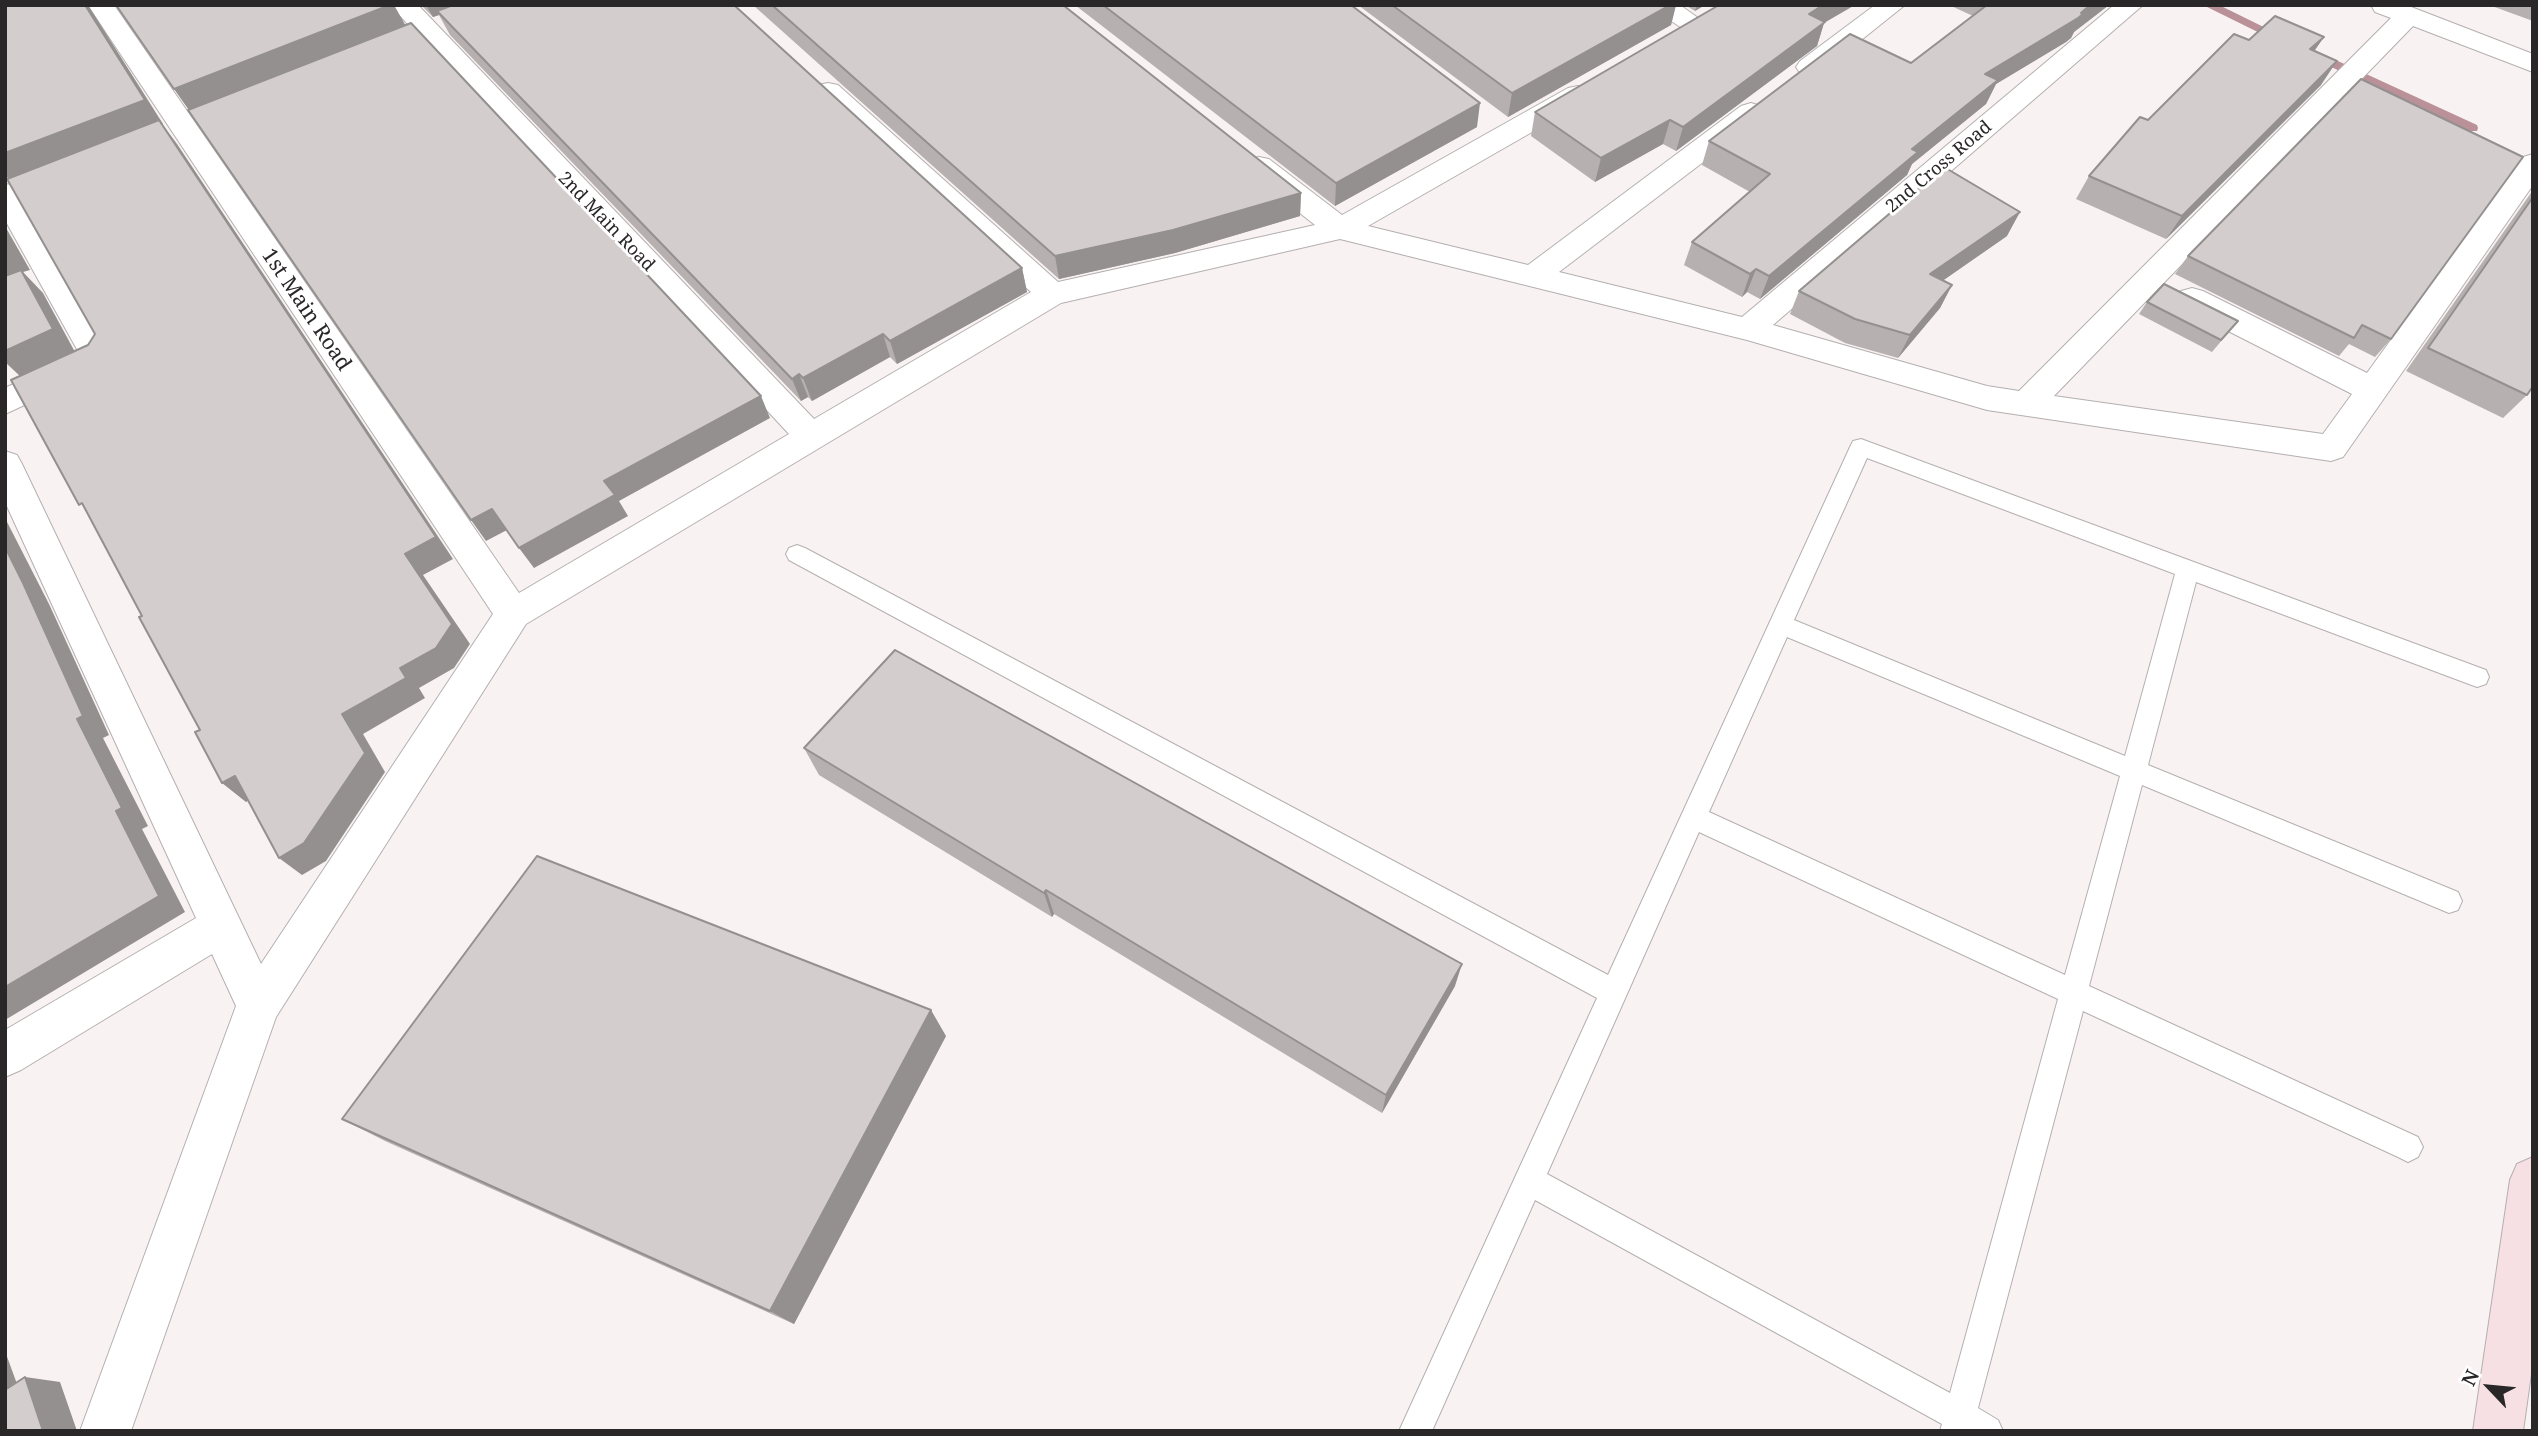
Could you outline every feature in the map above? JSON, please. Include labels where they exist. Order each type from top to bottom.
[{"type":"main road","points":[[2498,1431],[2528,1250],[2533,1180]]},
{"type":"street","name":"1st Main Road","points":[[101,5],[513,614]]},
{"type":"street","name":"2nd Main Road","points":[[403,5],[425,33],[811,437]]},
{"type":"street","points":[[1661,5],[1695,25]]},
{"type":"street","points":[[1535,275],[1892,5]]},
{"type":"street","name":"2nd Cross Road","points":[[1748,329],[2130,5]]},
{"type":"street","points":[[2382,5],[2533,64]]},
{"type":"street","points":[[2027,403],[2409,16]]},
{"type":"street","points":[[805,71],[1052,294]]},
{"type":"street","points":[[105,1431],[258,1006],[513,614],[1052,294],[1340,229],[1498,126],[1602,80]]},
{"type":"street","points":[[1240,152],[1340,229],[1748,329],[1987,398],[2331,448],[2370,389],[2533,163]]},
{"type":"street","points":[[5,402],[98,358],[41,280],[6,196],[83,169]]},
{"type":"street","points":[[2150,277],[2370,389]]},
{"type":"street","points":[[5,464],[258,1006]]},
{"type":"street","points":[[5,1055],[219,927]]},
{"type":"lane","points":[[1415,1431],[1861,447],[2477,677]]},
{"type":"lane","points":[[797,554],[1613,992]]},
{"type":"lane","points":[[1958,1423],[2188,569]]},
{"type":"lane","points":[[1780,624],[2449,901]]},
{"type":"lane","points":[[1693,817],[2408,1147]]},
{"type":"lane","points":[[1529,1180],[1958,1423],[1987,1431]]},
{"type":"building","points":[[5,5],[85,5],[145,100],[5,153]]},
{"type":"building","points":[[116,5],[390,5],[174,89]]},
{"type":"building","points":[[453,5],[734,5],[1022,268],[890,341],[883,334],[803,378],[799,374],[792,379],[437,11]]},
{"type":"building","points":[[772,5],[1063,5],[1301,193],[1173,230],[1055,256]]},
{"type":"building","points":[[1103,5],[1351,5],[1480,103],[1336,183]]},
{"type":"building","points":[[1392,5],[1670,5],[1512,93]]},
{"type":"building","points":[[1719,5],[1823,5],[1809,14],[1825,22],[1683,127],[1670,120],[1601,158],[1535,112]]},
{"type":"building","points":[[1987,5],[2090,5],[2078,18],[1985,74],[1998,80],[1912,149],[1918,152],[1769,276],[1756,269],[1750,274],[1692,242],[1770,174],[1709,141],[1850,34],[1911,63]]},
{"type":"building","points":[[2275,16],[2324,37],[2310,49],[2337,61],[2182,216],[2089,176],[2140,117],[2148,120],[2234,34],[2249,40]]},
{"type":"building","points":[[411,23],[761,396],[604,481],[615,495],[519,548],[492,509],[471,520],[188,110]]},
{"type":"building","points":[[2361,79],[2523,157],[2391,339],[2362,325],[2354,338],[2188,256]]},
{"type":"building","points":[[159,120],[436,537],[405,554],[452,624],[436,648],[400,668],[406,678],[342,714],[365,753],[304,843],[279,858],[235,776],[222,783],[195,732],[200,730],[139,617],[142,616],[82,503],[79,505],[11,380],[88,345],[95,334],[7,179]]},
{"type":"building","points":[[1944,167],[2020,212],[1930,274],[1952,285],[1910,335],[1855,319],[1799,291]]},
{"type":"building","points":[[2533,197],[2533,386],[2527,395],[2428,348]]},
{"type":"building","points":[[21,270],[53,329],[5,351],[5,276]]},
{"type":"building","points":[[2164,284],[2238,321],[2221,340],[2147,302]]},
{"type":"building","points":[[5,547],[83,716],[77,719],[122,808],[116,811],[159,896],[5,987]]},
{"type":"building","points":[[895,650],[1462,964],[1386,1095],[804,748]]},
{"type":"building","points":[[537,856],[931,1010],[770,1311],[342,1119]]},
{"type":"building","points":[[25,1377],[43,1431],[5,1431],[5,1390]]},
{"type":"waterway","points":[[2209,5],[2282,39]]},
{"type":"waterway","points":[[2314,54],[2472,128]]}]
